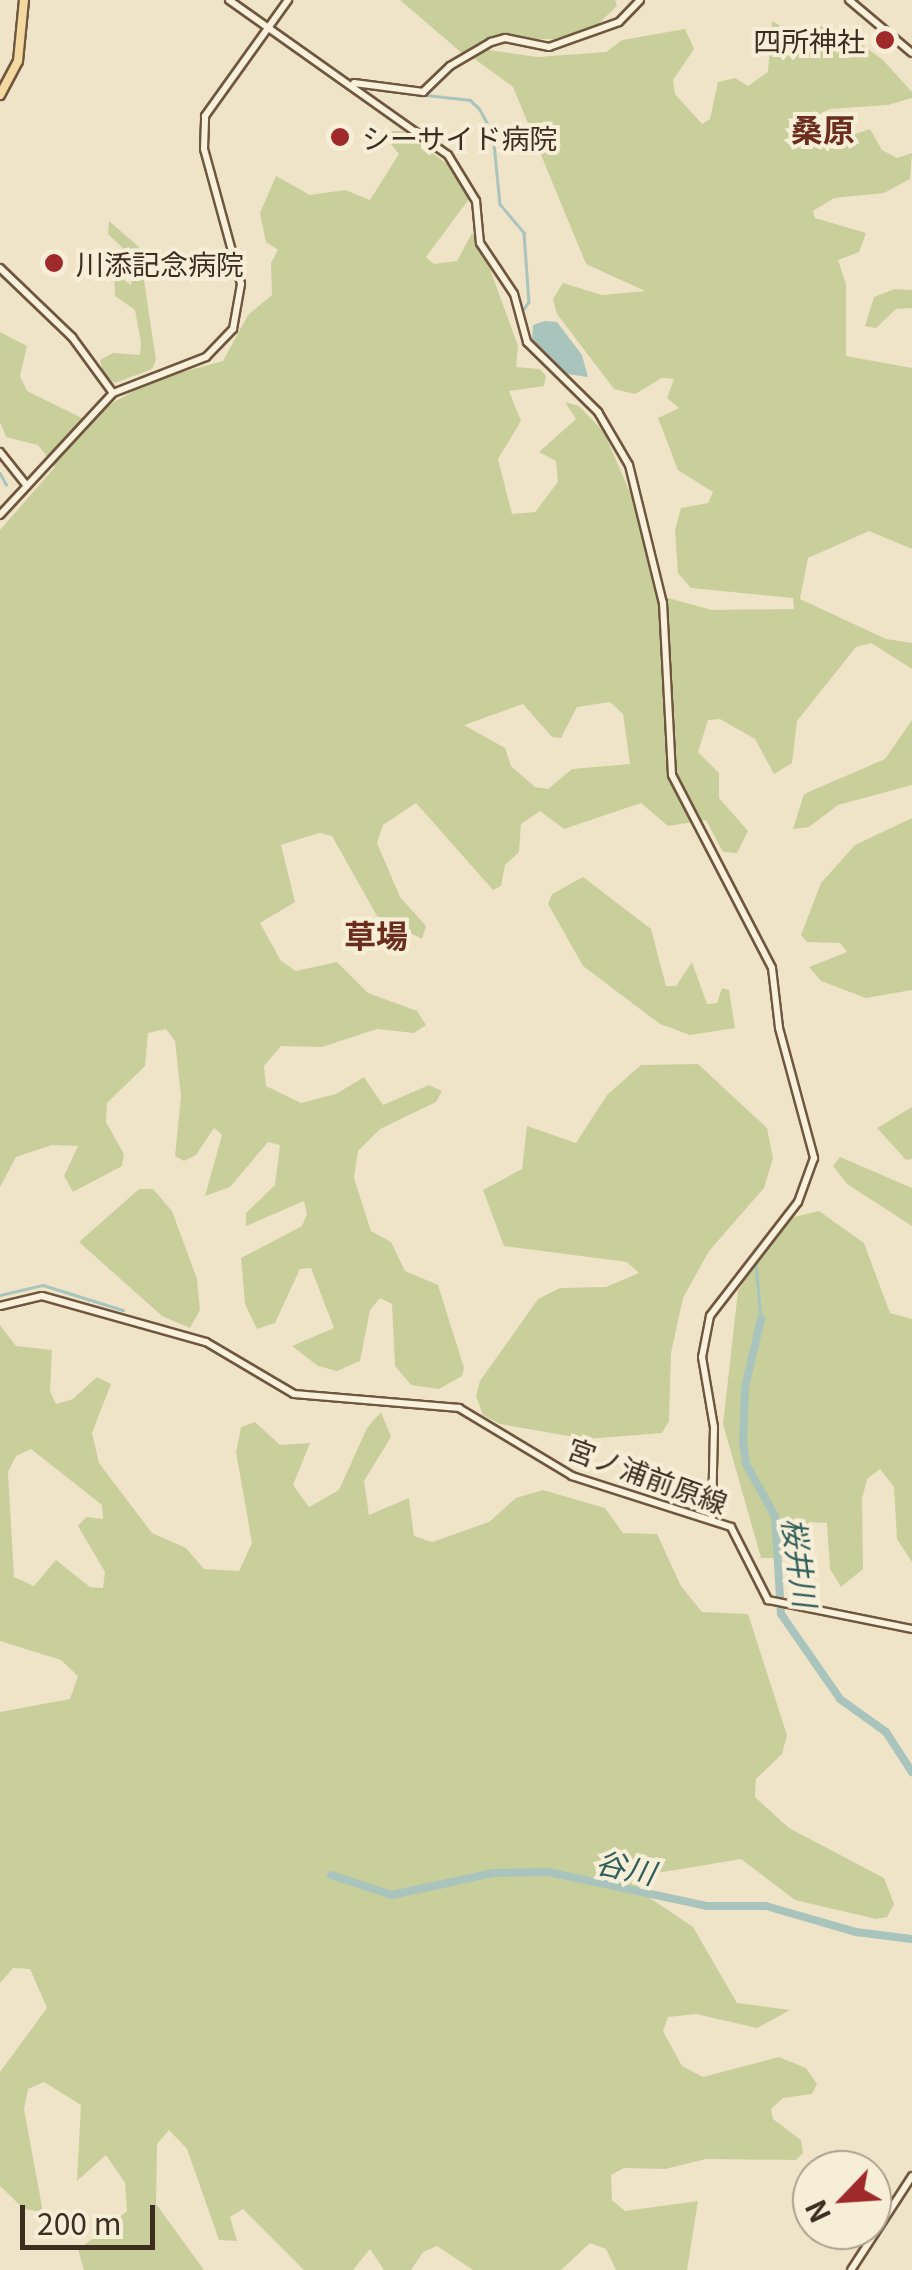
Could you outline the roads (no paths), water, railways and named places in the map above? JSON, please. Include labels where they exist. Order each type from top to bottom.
[{"type":"main road","points":[[0,94],[18,60],[24,0]]},
{"type":"street","points":[[229,0],[264,32],[353,85],[439,147],[460,170],[482,222],[480,243],[514,294],[527,342],[615,435],[658,567],[674,782],[777,981],[779,1028],[813,1172],[798,1202],[710,1316],[702,1357],[714,1427],[712,1518]]},
{"type":"street","points":[[0,515],[113,393],[206,356],[240,312],[241,284],[202,133],[211,100],[288,0]]},
{"type":"street","points":[[353,85],[423,92],[450,66],[491,42],[505,38],[549,47],[619,22],[640,0]]},
{"type":"street","points":[[848,0],[912,53]]},
{"type":"street","points":[[0,268],[72,337],[113,393]]},
{"type":"street","points":[[0,452],[27,486]]},
{"type":"street","name":"宮ノ浦前原線","points":[[0,1306],[42,1296],[206,1342],[294,1394],[459,1408],[572,1476],[712,1518],[736,1534],[760,1593],[774,1602],[912,1629]]},
{"type":"street","points":[[850,2270],[912,2176]]},
{"type":"water","points":[[557,322],[582,355],[588,377],[567,374],[532,340],[533,325]]},
{"type":"waterway","points":[[240,12],[344,85]]},
{"type":"waterway","points":[[381,90],[470,100],[479,108],[493,133],[500,204],[524,233],[529,302],[522,312]]},
{"type":"waterway","points":[[0,473],[6,484]]},
{"type":"waterway","points":[[756,1263],[761,1319]]},
{"type":"waterway","points":[[0,1295],[43,1285],[123,1310]]},
{"type":"waterway","name":"桜井川","points":[[761,1319],[745,1388],[743,1442],[746,1464],[775,1516],[781,1614],[840,1699],[886,1732],[912,1772]]},
{"type":"waterway","name":"谷川","points":[[331,1875],[392,1895],[493,1873],[548,1872],[706,1906],[766,1906],[856,1932],[912,1939]]},
{"type":"place","name":"四所神社","points":[[885,40]]},
{"type":"place","name":"シーサイド病院","points":[[340,137]]},
{"type":"place","name":"川添記念病院","points":[[54,263]]},
{"type":"district","name":"桑原","points":[[823,128]]},
{"type":"district","name":"草場","points":[[376,934]]}]
